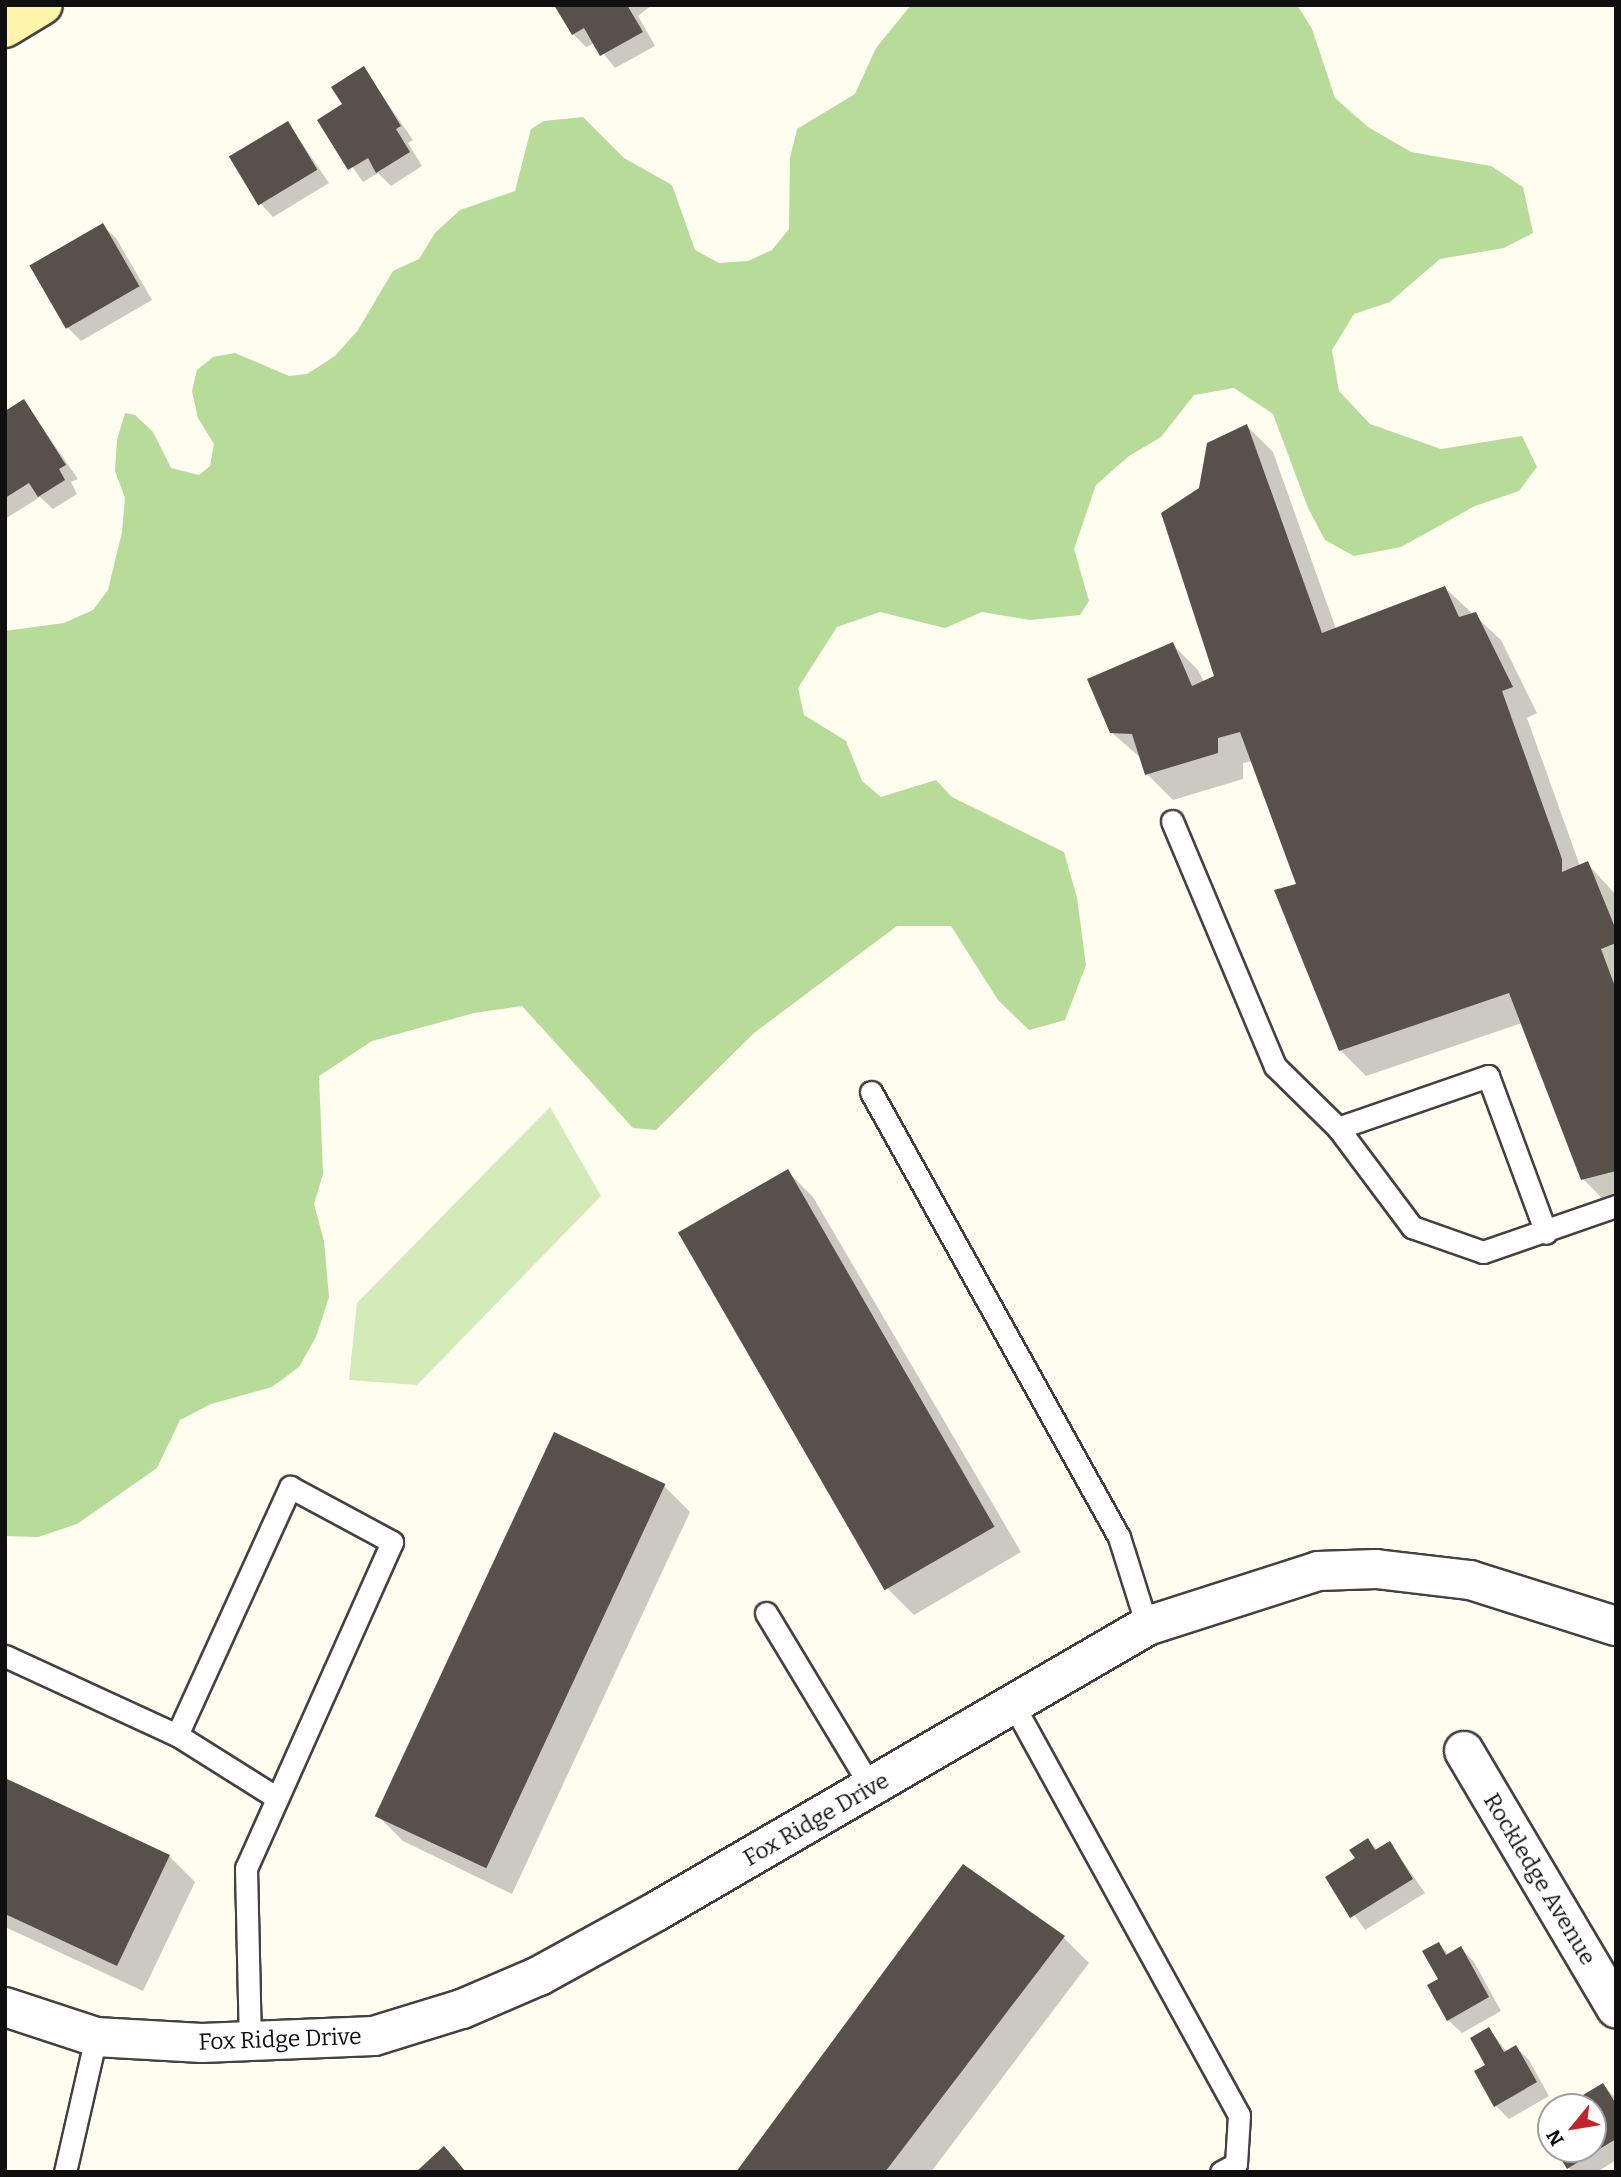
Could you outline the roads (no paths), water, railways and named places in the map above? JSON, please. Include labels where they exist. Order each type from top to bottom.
[{"type":"main road","points":[[5,28],[43,5]]},
{"type":"street","name":"Fox Ridge Drive","points":[[5,2007],[96,2036],[143,2042],[250,2042],[374,2035],[462,2009],[540,1976],[1147,1626],[1318,1571],[1376,1569],[1470,1580],[1616,1626]]},
{"type":"street","name":"Rockledge Avenue","points":[[1464,1751],[1616,2008]]},
{"type":"lane","points":[[1172,821],[1275,1066],[1338,1128],[1412,1227],[1483,1252],[1546,1233],[1616,1206]]},
{"type":"lane","points":[[1338,1128],[1488,1076],[1546,1233]]},
{"type":"lane","points":[[871,1092],[1119,1537],[1147,1626]]},
{"type":"lane","points":[[177,1735],[290,1487],[392,1542],[246,1868],[250,2042]]},
{"type":"lane","points":[[766,1613],[871,1787]]},
{"type":"lane","points":[[5,1656],[177,1735],[277,1798]]},
{"type":"lane","points":[[1013,1704],[1239,2115],[1236,2164],[1221,2172]]},
{"type":"lane","points":[[65,2172],[96,2036]]}]
